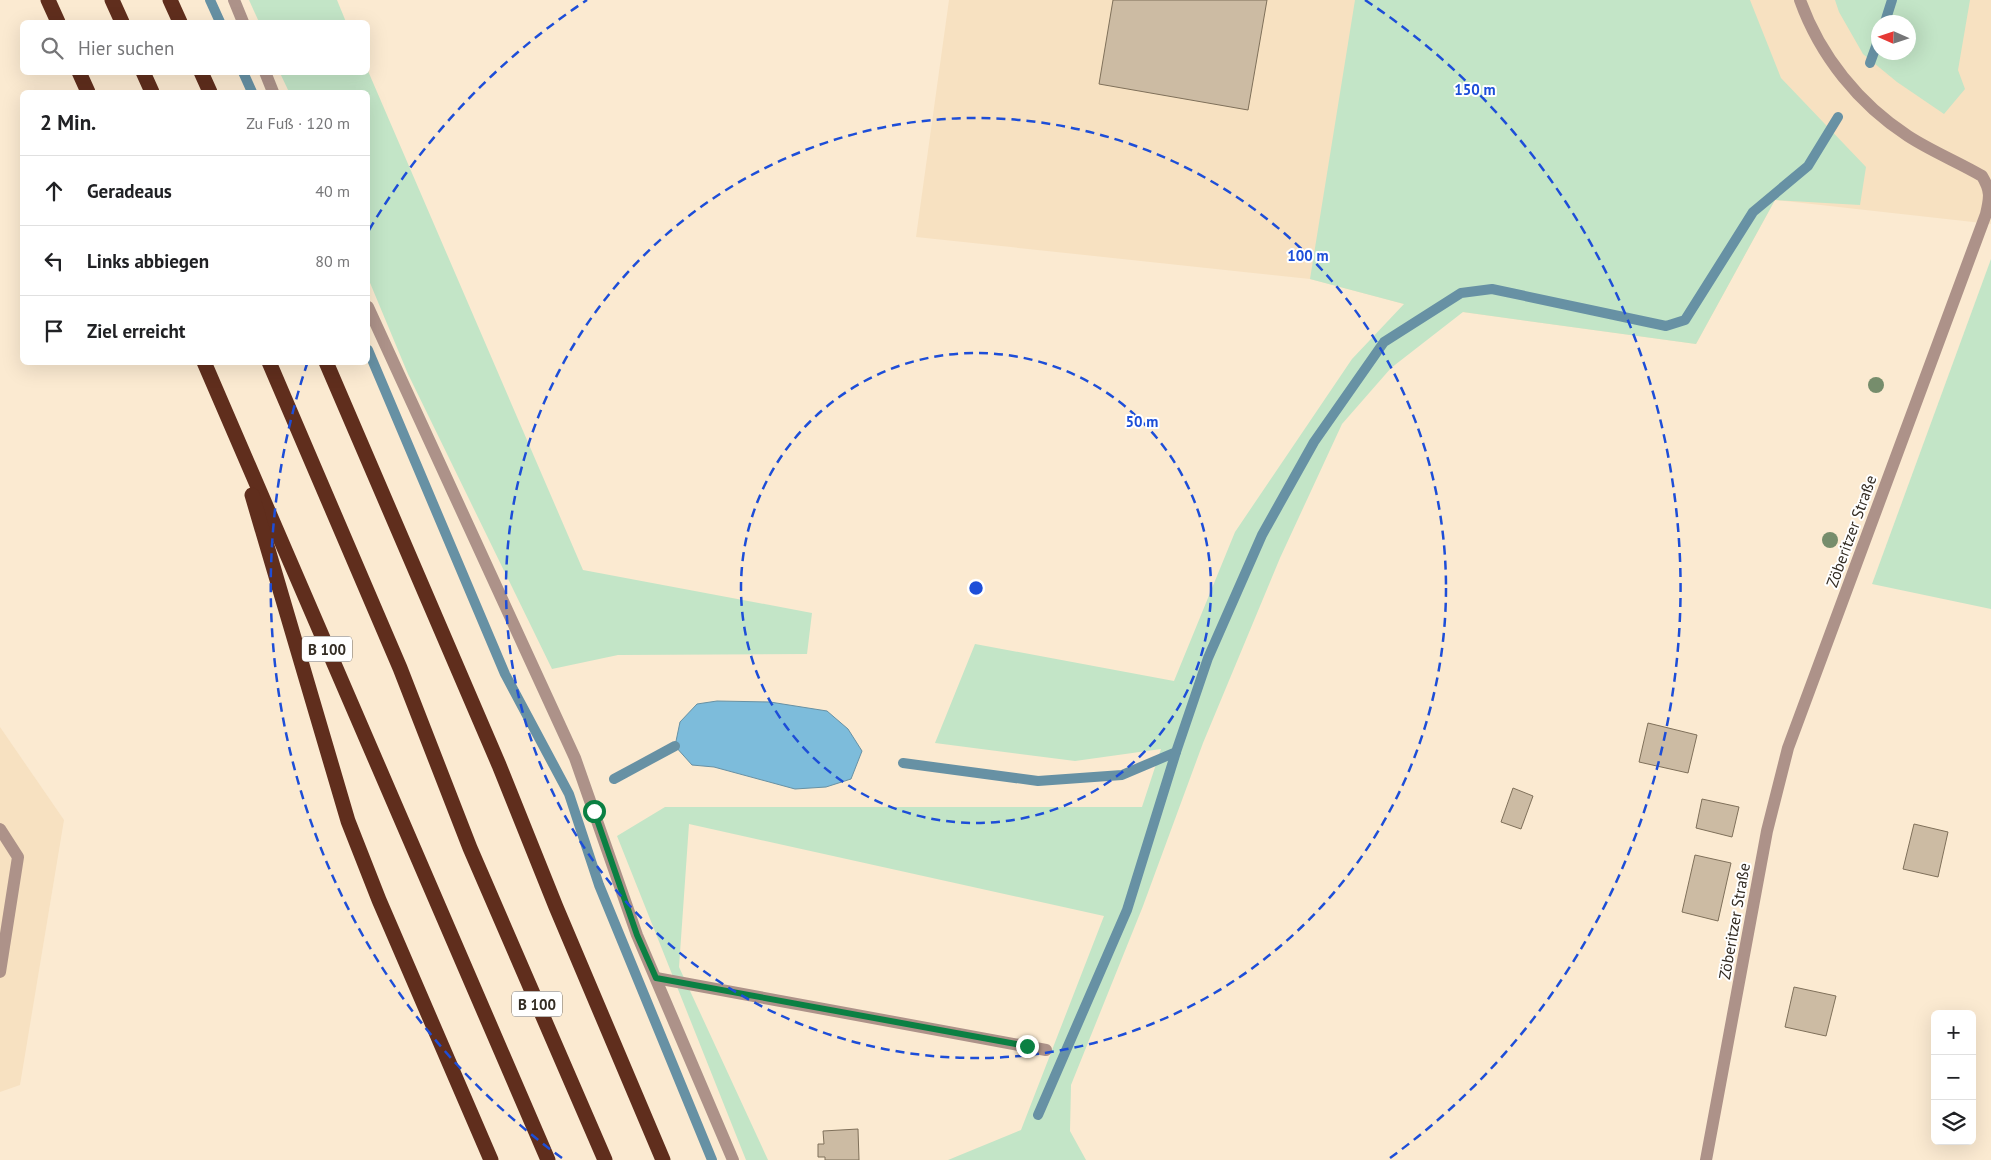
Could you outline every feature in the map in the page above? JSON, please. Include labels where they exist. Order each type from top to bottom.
[{"type":"highway","points":[[48,0],[57,20]]},
{"type":"highway","points":[[112,0],[121,20]]},
{"type":"highway","points":[[170,0],[179,20]]},
{"type":"highway","points":[[80,75],[87,90]]},
{"type":"highway","points":[[144,75],[151,90]]},
{"type":"highway","points":[[202,75],[209,90]]},
{"type":"highway","name":"B 100","points":[[205,365],[548,1160]]},
{"type":"highway","name":"B 100","points":[[270,365],[400,668],[470,848],[605,1160]]},
{"type":"highway","points":[[327,365],[491,747],[556,907],[663,1160]]},
{"type":"highway","points":[[232,429],[348,821],[383,910],[491,1160]]},
{"type":"street","points":[[234,0],[242,20]]},
{"type":"street","name":"Zöberitzer Straße","points":[[1706,1160],[1767,830],[1788,748],[1983,223],[1990,197],[1989,188],[1982,176],[1909,137],[1883,119],[1861,98],[1836,69],[1816,37],[1800,0]]},
{"type":"street","points":[[266,75],[273,90]]},
{"type":"street","points":[[370,311],[575,758],[637,935],[733,1160]]},
{"type":"street","points":[[0,829],[18,856],[0,972]]},
{"type":"street","points":[[656,978],[1046,1050]]},
{"type":"shaded area","points":[[949,0],[1991,0],[1991,224],[1775,200],[1696,344],[1404,304],[1310,279],[916,237]]},
{"type":"shaded area","points":[[0,727],[64,820],[20,1085],[0,1092]]},
{"type":"green space","points":[[249,0],[337,0],[345,20],[258,20]]},
{"type":"green space","points":[[1355,0],[1750,0],[1781,78],[1866,167],[1860,205],[1775,200],[1696,344],[1463,312],[1391,368],[1342,424],[1280,558],[1203,743],[1143,906],[1071,1085],[1070,1131],[1086,1160],[948,1160],[1021,1130],[1104,916],[689,824],[679,967],[768,1160],[746,1160],[617,836],[665,807],[1142,807],[1161,749],[1075,761],[935,743],[975,644],[1174,681],[1235,532],[1352,359],[1404,304],[1310,279]]},
{"type":"green space","points":[[1835,0],[1970,0],[1958,70],[1965,89],[1944,114],[1897,82],[1863,54],[1839,12]]},
{"type":"green space","points":[[281,75],[370,75],[583,570],[812,613],[807,654],[618,655],[552,669],[408,374],[370,283],[370,90],[288,90]]},
{"type":"green space","points":[[1991,259],[1991,609],[1872,584]]},
{"type":"water","points":[[717,701],[770,702],[827,711],[848,729],[862,751],[851,779],[826,787],[795,789],[714,767],[692,765],[675,746],[680,722],[697,704]]},
{"type":"building","points":[[1113,0],[1267,0],[1248,110],[1099,84]]},
{"type":"building","points":[[1648,723],[1697,735],[1688,773],[1639,762]]},
{"type":"building","points":[[1513,788],[1533,796],[1521,829],[1501,822]]},
{"type":"building","points":[[1702,799],[1739,807],[1732,837],[1696,828]]},
{"type":"building","points":[[1914,824],[1948,832],[1938,877],[1903,869]]},
{"type":"building","points":[[1695,855],[1731,863],[1718,921],[1682,912]]},
{"type":"building","points":[[1794,987],[1836,996],[1826,1036],[1785,1027]]},
{"type":"building","points":[[858,1129],[859,1160],[825,1160],[825,1157],[818,1157],[818,1144],[824,1144],[823,1131]]},
{"type":"waterway","points":[[210,0],[219,20]]},
{"type":"waterway","points":[[1887,15],[1892,0]]},
{"type":"waterway","points":[[244,75],[251,90]]},
{"type":"waterway","points":[[903,763],[1038,781],[1122,775],[1176,752],[1208,658],[1262,535],[1314,442],[1384,342],[1461,293],[1492,289],[1666,326],[1685,320],[1753,212],[1808,166],[1838,117]]},
{"type":"waterway","points":[[370,355],[505,674],[569,794],[599,885],[712,1160]]},
{"type":"waterway","points":[[614,779],[675,746]]},
{"type":"waterway","points":[[1038,1115],[1127,910],[1176,752]]},
{"type":"route","points":[[594,811],[637,935],[656,978],[1027,1046]]}]
